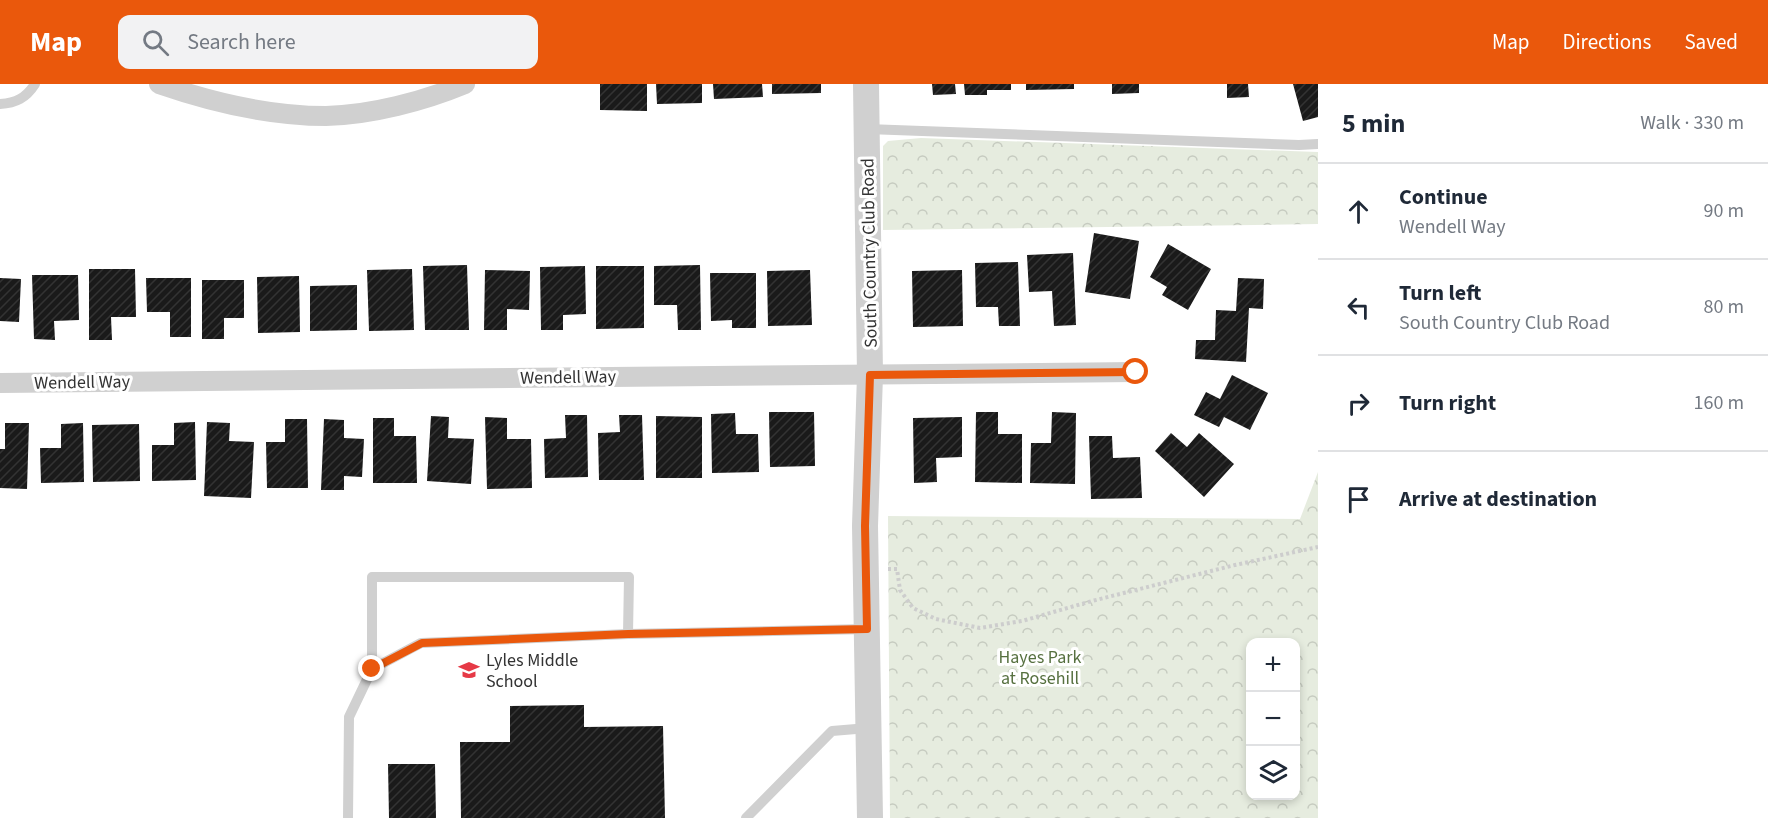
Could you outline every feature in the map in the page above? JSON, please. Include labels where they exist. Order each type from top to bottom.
[{"type":"street","points":[[159,84],[190,95],[242,107],[326,116],[364,112],[405,103],[434,96],[465,84]]},
{"type":"street","name":"South Country Club Road","points":[[866,84],[870,375],[865,526],[870,818]]},
{"type":"street","name":"Wendell Way","points":[[0,382],[1136,372]]},
{"type":"lane","points":[[0,104],[15,103],[30,92],[35,84]]},
{"type":"lane","points":[[867,129],[1318,144]]},
{"type":"lane","points":[[348,818],[349,717],[372,669],[372,577],[629,577],[628,634]]},
{"type":"lane","points":[[372,669],[422,643],[628,634],[867,629]]},
{"type":"lane","points":[[746,818],[832,731],[868,728]]},
{"type":"path","points":[[866,571],[897,569],[900,590],[913,608],[936,619],[980,628],[1022,621],[1235,565],[1318,547]]},
{"type":"green space","points":[[921,138],[1318,152],[1318,224],[883,230],[883,146],[888,141]]},
{"type":"green space","name":"Hayes Park at Rosehill","points":[[1318,472],[1318,818],[890,818],[888,516],[1300,519]]},
{"type":"building","points":[[600,84],[647,84],[647,111],[600,110]]},
{"type":"building","points":[[656,84],[702,84],[702,103],[657,104]]},
{"type":"building","points":[[713,84],[762,84],[763,97],[714,99]]},
{"type":"building","points":[[772,84],[821,84],[821,93],[772,94]]},
{"type":"building","points":[[932,84],[955,84],[956,94],[933,95]]},
{"type":"building","points":[[964,84],[1011,84],[1011,90],[987,90],[987,95],[965,95]]},
{"type":"building","points":[[1026,84],[1074,84],[1074,89],[1026,90]]},
{"type":"building","points":[[1112,84],[1139,84],[1139,93],[1112,94]]},
{"type":"building","points":[[1227,84],[1248,84],[1249,97],[1227,98]]},
{"type":"building","points":[[1293,84],[1318,84],[1318,117],[1303,121]]},
{"type":"building","points":[[1094,233],[1139,241],[1130,299],[1085,292]]},
{"type":"building","points":[[1168,244],[1211,269],[1188,310],[1162,295],[1167,287],[1150,277]]},
{"type":"building","points":[[1073,253],[1076,325],[1054,326],[1052,291],[1029,292],[1027,255]]},
{"type":"building","points":[[1018,262],[1020,326],[999,326],[998,307],[976,307],[975,263]]},
{"type":"building","points":[[467,265],[469,330],[425,330],[423,266]]},
{"type":"building","points":[[700,265],[701,330],[678,330],[677,305],[654,305],[654,266]]},
{"type":"building","points":[[585,266],[586,314],[563,315],[563,330],[541,330],[540,267]]},
{"type":"building","points":[[596,266],[644,266],[644,328],[596,329]]},
{"type":"building","points":[[89,269],[135,269],[136,317],[111,317],[112,340],[89,340]]},
{"type":"building","points":[[412,269],[414,330],[369,331],[367,270]]},
{"type":"building","points":[[485,270],[530,271],[529,310],[507,309],[507,330],[484,330]]},
{"type":"building","points":[[810,270],[812,325],[768,326],[767,271]]},
{"type":"building","points":[[962,270],[963,326],[913,327],[912,271]]},
{"type":"building","points":[[710,273],[756,273],[756,328],[732,328],[732,320],[711,321]]},
{"type":"building","points":[[32,275],[78,275],[79,320],[54,321],[55,340],[34,339]]},
{"type":"building","points":[[299,276],[300,332],[258,333],[257,277]]},
{"type":"building","points":[[0,278],[21,279],[19,322],[0,321]]},
{"type":"building","points":[[146,278],[191,278],[191,337],[170,337],[170,312],[147,312]]},
{"type":"building","points":[[1238,278],[1264,279],[1263,309],[1249,308],[1246,362],[1195,359],[1196,340],[1215,340],[1216,310],[1236,311]]},
{"type":"building","points":[[202,280],[244,280],[244,318],[224,318],[224,339],[202,339]]},
{"type":"building","points":[[357,285],[357,330],[310,331],[310,286]]},
{"type":"building","points":[[1232,375],[1268,393],[1250,430],[1224,417],[1219,427],[1194,415],[1206,392],[1220,399]]},
{"type":"building","points":[[769,412],[814,412],[815,466],[770,467]]},
{"type":"building","points":[[976,412],[998,412],[998,434],[1022,434],[1022,483],[975,482]]},
{"type":"building","points":[[1052,412],[1076,413],[1075,484],[1030,483],[1031,443],[1051,443]]},
{"type":"building","points":[[735,413],[736,434],[758,434],[759,472],[712,473],[711,414]]},
{"type":"building","points":[[565,415],[587,415],[588,477],[545,478],[544,439],[566,438]]},
{"type":"building","points":[[619,415],[642,415],[644,480],[599,480],[598,433],[620,432]]},
{"type":"building","points":[[431,416],[449,417],[448,438],[474,439],[471,484],[427,481]]},
{"type":"building","points":[[656,416],[702,417],[702,478],[656,478]]},
{"type":"building","points":[[485,417],[507,418],[507,439],[531,439],[532,488],[487,489]]},
{"type":"building","points":[[962,417],[962,457],[936,458],[937,482],[914,483],[913,418]]},
{"type":"building","points":[[373,418],[394,418],[394,436],[416,436],[417,483],[373,483]]},
{"type":"building","points":[[285,419],[307,419],[308,488],[267,488],[266,442],[285,442]]},
{"type":"building","points":[[324,419],[344,420],[344,438],[364,439],[362,477],[344,476],[344,490],[321,490]]},
{"type":"building","points":[[195,422],[196,480],[152,481],[152,445],[174,445],[174,423]]},
{"type":"building","points":[[207,422],[230,423],[229,441],[254,442],[251,498],[204,496]]},
{"type":"building","points":[[5,423],[29,423],[27,489],[0,488],[0,449],[5,449]]},
{"type":"building","points":[[83,423],[84,482],[41,483],[40,448],[61,448],[61,424]]},
{"type":"building","points":[[139,424],[140,481],[93,482],[92,425]]},
{"type":"building","points":[[1171,433],[1187,447],[1199,433],[1234,464],[1204,497],[1155,451]]},
{"type":"building","points":[[1089,436],[1112,436],[1113,458],[1140,457],[1142,498],[1091,499]]},
{"type":"building","points":[[584,705],[584,727],[663,726],[665,818],[461,818],[460,742],[510,742],[510,706]]},
{"type":"building","points":[[388,764],[435,764],[436,818],[389,818]]},
{"type":"place","name":"Lyles Middle School","points":[[469,670]]},
{"type":"route","points":[[372,669],[422,643],[628,634],[867,629],[865,526],[870,375],[1136,372]]}]
